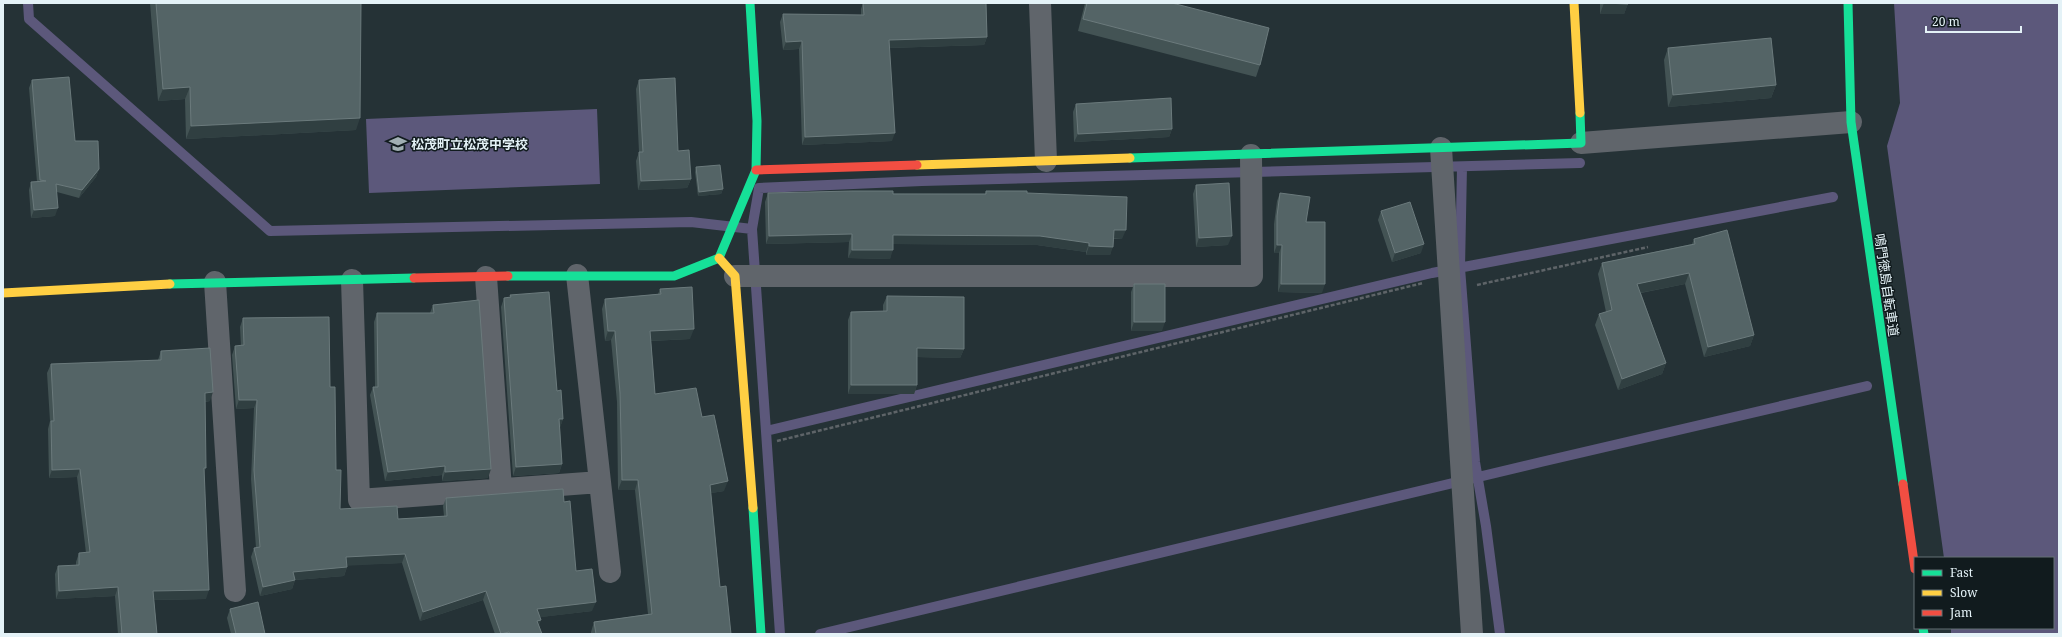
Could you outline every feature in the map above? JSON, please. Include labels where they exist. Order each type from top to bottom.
[{"type":"street","points":[[3,293],[215,282],[577,275],[674,276],[719,258],[756,170],[757,121],[750,3]]},
{"type":"street","points":[[1040,3],[1046,162]]},
{"type":"street","points":[[1574,3],[1581,143]]},
{"type":"street","name":"鳴門徳島自転車道","points":[[1848,3],[1851,122],[1914,562]]},
{"type":"street","points":[[756,170],[1046,162],[1581,143],[1851,122]]},
{"type":"street","points":[[1441,148],[1472,634]]},
{"type":"street","points":[[735,276],[1252,276],[1251,155]]},
{"type":"street","points":[[719,258],[735,276],[749,442],[761,634]]},
{"type":"street","points":[[577,275],[610,572]]},
{"type":"street","points":[[486,277],[501,489]]},
{"type":"street","points":[[352,280],[359,500],[600,482]]},
{"type":"street","points":[[215,282],[234,591]]},
{"type":"path","points":[[781,441],[1450,284],[1648,247]]},
{"type":"shaded area","points":[[1894,3],[2059,3],[2059,634],[1951,634],[1951,629],[2054,629],[2054,557],[1944,557],[1887,146],[1900,103]]},
{"type":"shaded area","points":[[597,109],[600,184],[369,193],[366,119]]},
{"type":"building","points":[[156,3],[361,3],[360,118],[191,126],[190,87],[163,89]]},
{"type":"building","points":[[863,3],[986,3],[987,37],[889,40],[895,133],[805,137],[802,41],[786,42],[783,14],[864,15]]},
{"type":"building","points":[[1087,3],[1172,3],[1269,28],[1260,65],[1083,19]]},
{"type":"building","points":[[1604,3],[1628,3],[1628,4]]},
{"type":"building","points":[[1771,38],[1776,85],[1673,95],[1668,48]]},
{"type":"building","points":[[69,77],[75,141],[98,141],[99,169],[82,190],[56,184],[58,208],[34,210],[31,182],[46,181],[40,180],[32,80]]},
{"type":"building","points":[[675,78],[678,151],[689,150],[691,179],[641,181],[639,152],[643,152],[639,80]]},
{"type":"building","points":[[1171,98],[1172,129],[1078,134],[1076,104]]},
{"type":"building","points":[[720,165],[723,189],[699,192],[696,167]]},
{"type":"building","points":[[1229,183],[1232,236],[1199,238],[1196,185]]},
{"type":"building","points":[[893,191],[893,194],[986,194],[986,191],[1027,191],[1027,193],[1127,197],[1126,230],[1114,230],[1113,247],[1089,246],[1089,243],[1040,236],[893,235],[893,250],[852,250],[852,234],[769,236],[768,193]]},
{"type":"building","points":[[1280,193],[1310,197],[1306,222],[1325,222],[1325,284],[1281,284],[1282,245],[1277,245],[1277,216]]},
{"type":"building","points":[[1410,202],[1424,244],[1395,253],[1381,211]]},
{"type":"building","points":[[1727,230],[1754,335],[1708,347],[1689,273],[1637,284],[1666,363],[1622,379],[1599,314],[1612,310],[1602,263],[1695,244],[1694,239]]},
{"type":"building","points":[[1134,284],[1165,284],[1165,322],[1134,322]]},
{"type":"building","points":[[692,287],[694,329],[650,331],[655,394],[696,388],[702,417],[714,415],[728,481],[710,485],[720,587],[726,586],[731,634],[596,634],[594,622],[652,614],[638,480],[622,480],[620,393],[615,331],[608,331],[605,299],[661,294],[660,289]]},
{"type":"building","points":[[549,292],[557,391],[561,390],[563,419],[559,419],[562,464],[516,467],[504,298],[511,297],[510,295]]},
{"type":"building","points":[[887,296],[964,297],[964,349],[917,348],[917,385],[851,385],[851,312],[887,311]]},
{"type":"building","points":[[479,300],[491,469],[445,472],[445,466],[388,472],[373,387],[378,387],[377,313],[434,313],[433,305]]},
{"type":"building","points":[[329,317],[330,387],[335,387],[336,470],[341,470],[340,509],[397,506],[398,519],[447,516],[446,498],[563,489],[564,502],[570,501],[576,571],[592,569],[596,602],[537,609],[541,620],[537,621],[542,634],[510,634],[509,632],[501,634],[486,591],[423,612],[405,554],[346,557],[347,567],[293,572],[295,580],[263,587],[254,548],[260,547],[254,470],[257,400],[239,400],[235,346],[244,345],[243,318]]},
{"type":"building","points":[[210,348],[213,392],[205,393],[206,468],[204,468],[209,590],[153,591],[157,634],[122,634],[118,587],[59,591],[58,566],[79,565],[79,553],[90,552],[80,469],[52,470],[51,421],[54,421],[51,364],[161,360],[161,351]]},
{"type":"building","points":[[258,602],[265,634],[236,634],[230,609]]},
{"type":"waterway","points":[[28,3],[29,19],[270,231],[691,222],[752,229],[759,188],[922,181],[1580,163]]},
{"type":"waterway","points":[[1462,167],[1460,268],[1475,462],[1486,526],[1500,634]]},
{"type":"waterway","points":[[766,431],[1432,273],[1833,197]]},
{"type":"waterway","points":[[752,229],[780,634]]},
{"type":"waterway","points":[[820,634],[1867,386]]},
{"type":"traffic: fast","points":[[719,258],[756,170],[757,121],[750,3]]},
{"type":"traffic: fast","points":[[1848,3],[1851,122],[1903,484]]},
{"type":"traffic: fast","points":[[1130,158],[1581,143],[1580,113]]},
{"type":"traffic: fast","points":[[508,276],[674,276],[719,258]]},
{"type":"traffic: fast","points":[[170,284],[414,278]]},
{"type":"traffic: fast","points":[[753,508],[761,634]]},
{"type":"traffic: fast","points":[[1923,629],[1924,634]]},
{"type":"traffic: slow","points":[[1574,3],[1580,113]]},
{"type":"traffic: slow","points":[[917,165],[1130,158]]},
{"type":"traffic: slow","points":[[719,258],[735,276],[753,508]]},
{"type":"traffic: slow","points":[[3,293],[170,284]]},
{"type":"traffic: jam","points":[[756,170],[917,165]]},
{"type":"traffic: jam","points":[[414,278],[508,276]]},
{"type":"traffic: jam","points":[[1903,484],[1914,562]]},
{"type":"place","name":"松茂町立松茂中学校","points":[[398,144]]}]
